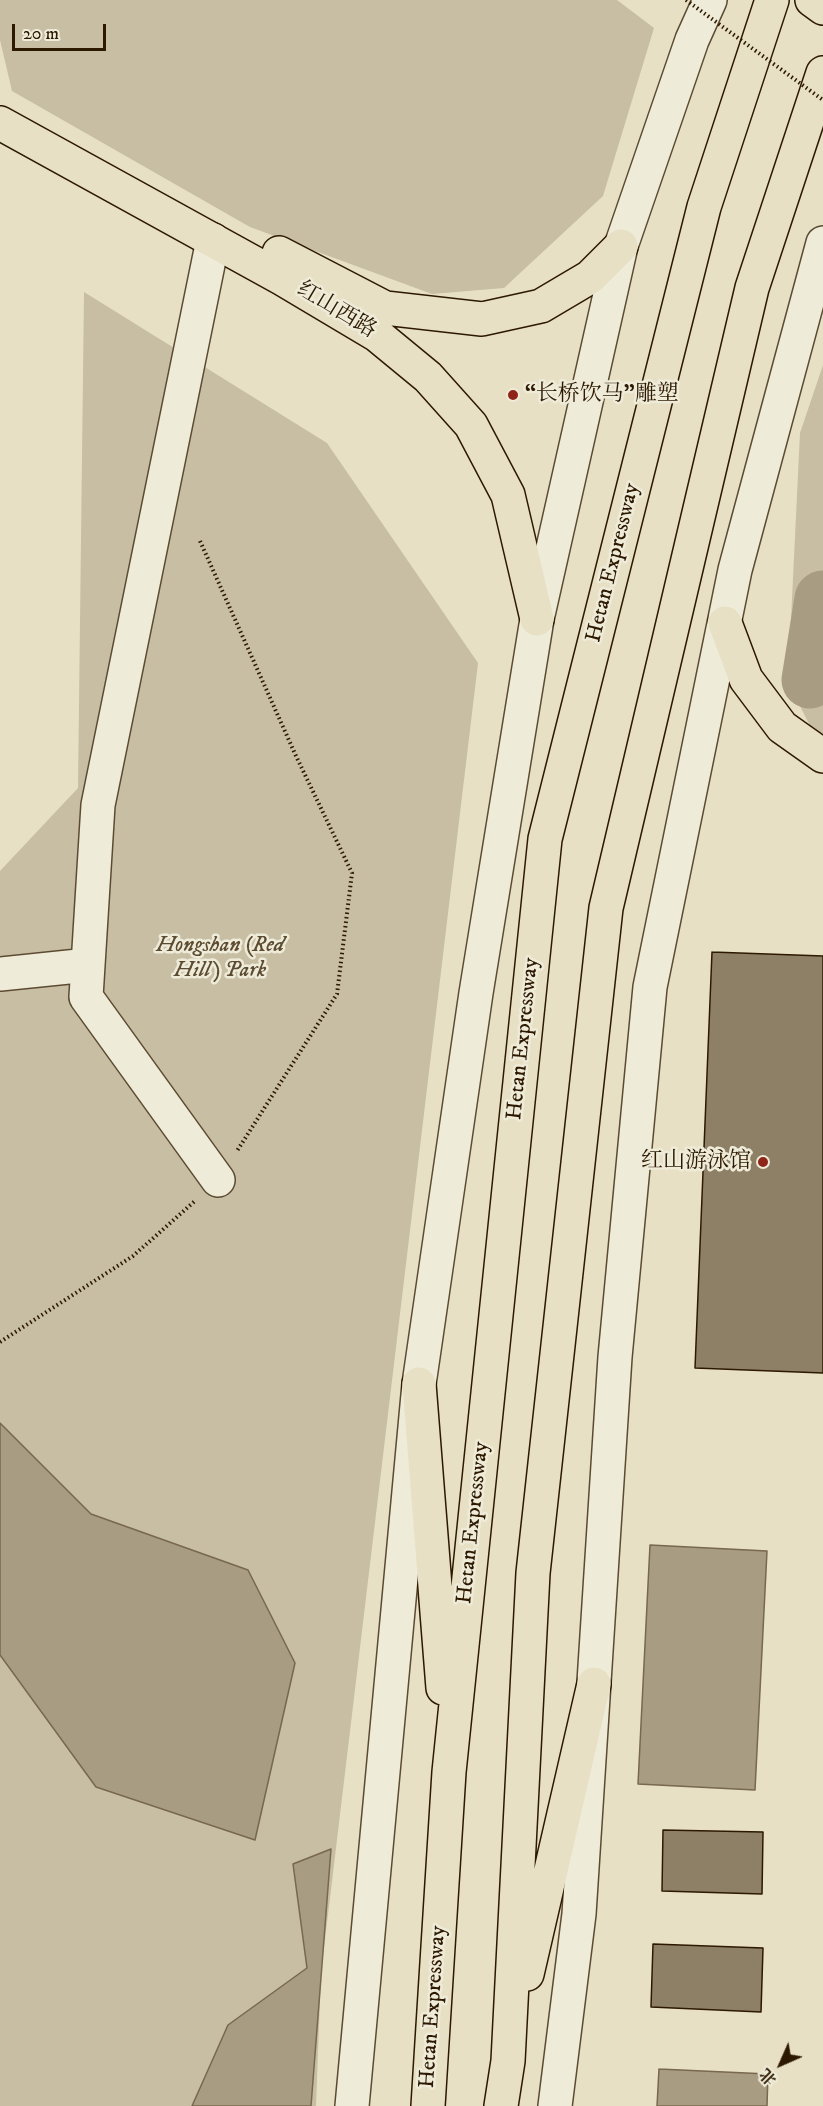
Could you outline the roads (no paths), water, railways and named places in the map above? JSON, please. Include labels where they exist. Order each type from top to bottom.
[{"type":"main road","name":"Hetan Expressway","points":[[428,2106],[449,1772],[545,839],[704,207],[771,0]]},
{"type":"main road","points":[[812,0],[823,8]]},
{"type":"main road","points":[[508,2061],[533,1574],[606,908],[752,288],[823,73]]},
{"type":"main road","name":"红山西路","points":[[0,98],[206,214],[385,308],[482,319],[541,306],[590,277],[621,246]]},
{"type":"main road","name":"红山西路","points":[[0,123],[213,240],[377,335],[428,377],[471,425],[508,495],[537,619]]},
{"type":"main road","points":[[725,623],[746,679],[782,727],[823,756]]},
{"type":"main road","points":[[419,1384],[449,1772]]},
{"type":"main road","points":[[501,2106],[508,2061],[594,1684]]},
{"type":"street","points":[[352,2106],[419,1384],[476,993],[537,619],[621,246],[692,40],[710,0]]},
{"type":"street","points":[[213,240],[98,805],[86,997],[218,1180]]},
{"type":"street","points":[[555,2106],[579,1914],[615,1357],[650,987],[735,570],[823,243]]},
{"type":"street","points":[[0,974],[88,965]]},
{"type":"waterway","points":[[810,680],[823,599]]},
{"type":"place","name":"“长桥饮马”雕塑","points":[[513,395]]},
{"type":"place","name":"红山游泳馆","points":[[763,1162]]},
{"type":"park label","name":"Hongshan (Red Hill) Park","points":[[220,958]]}]
